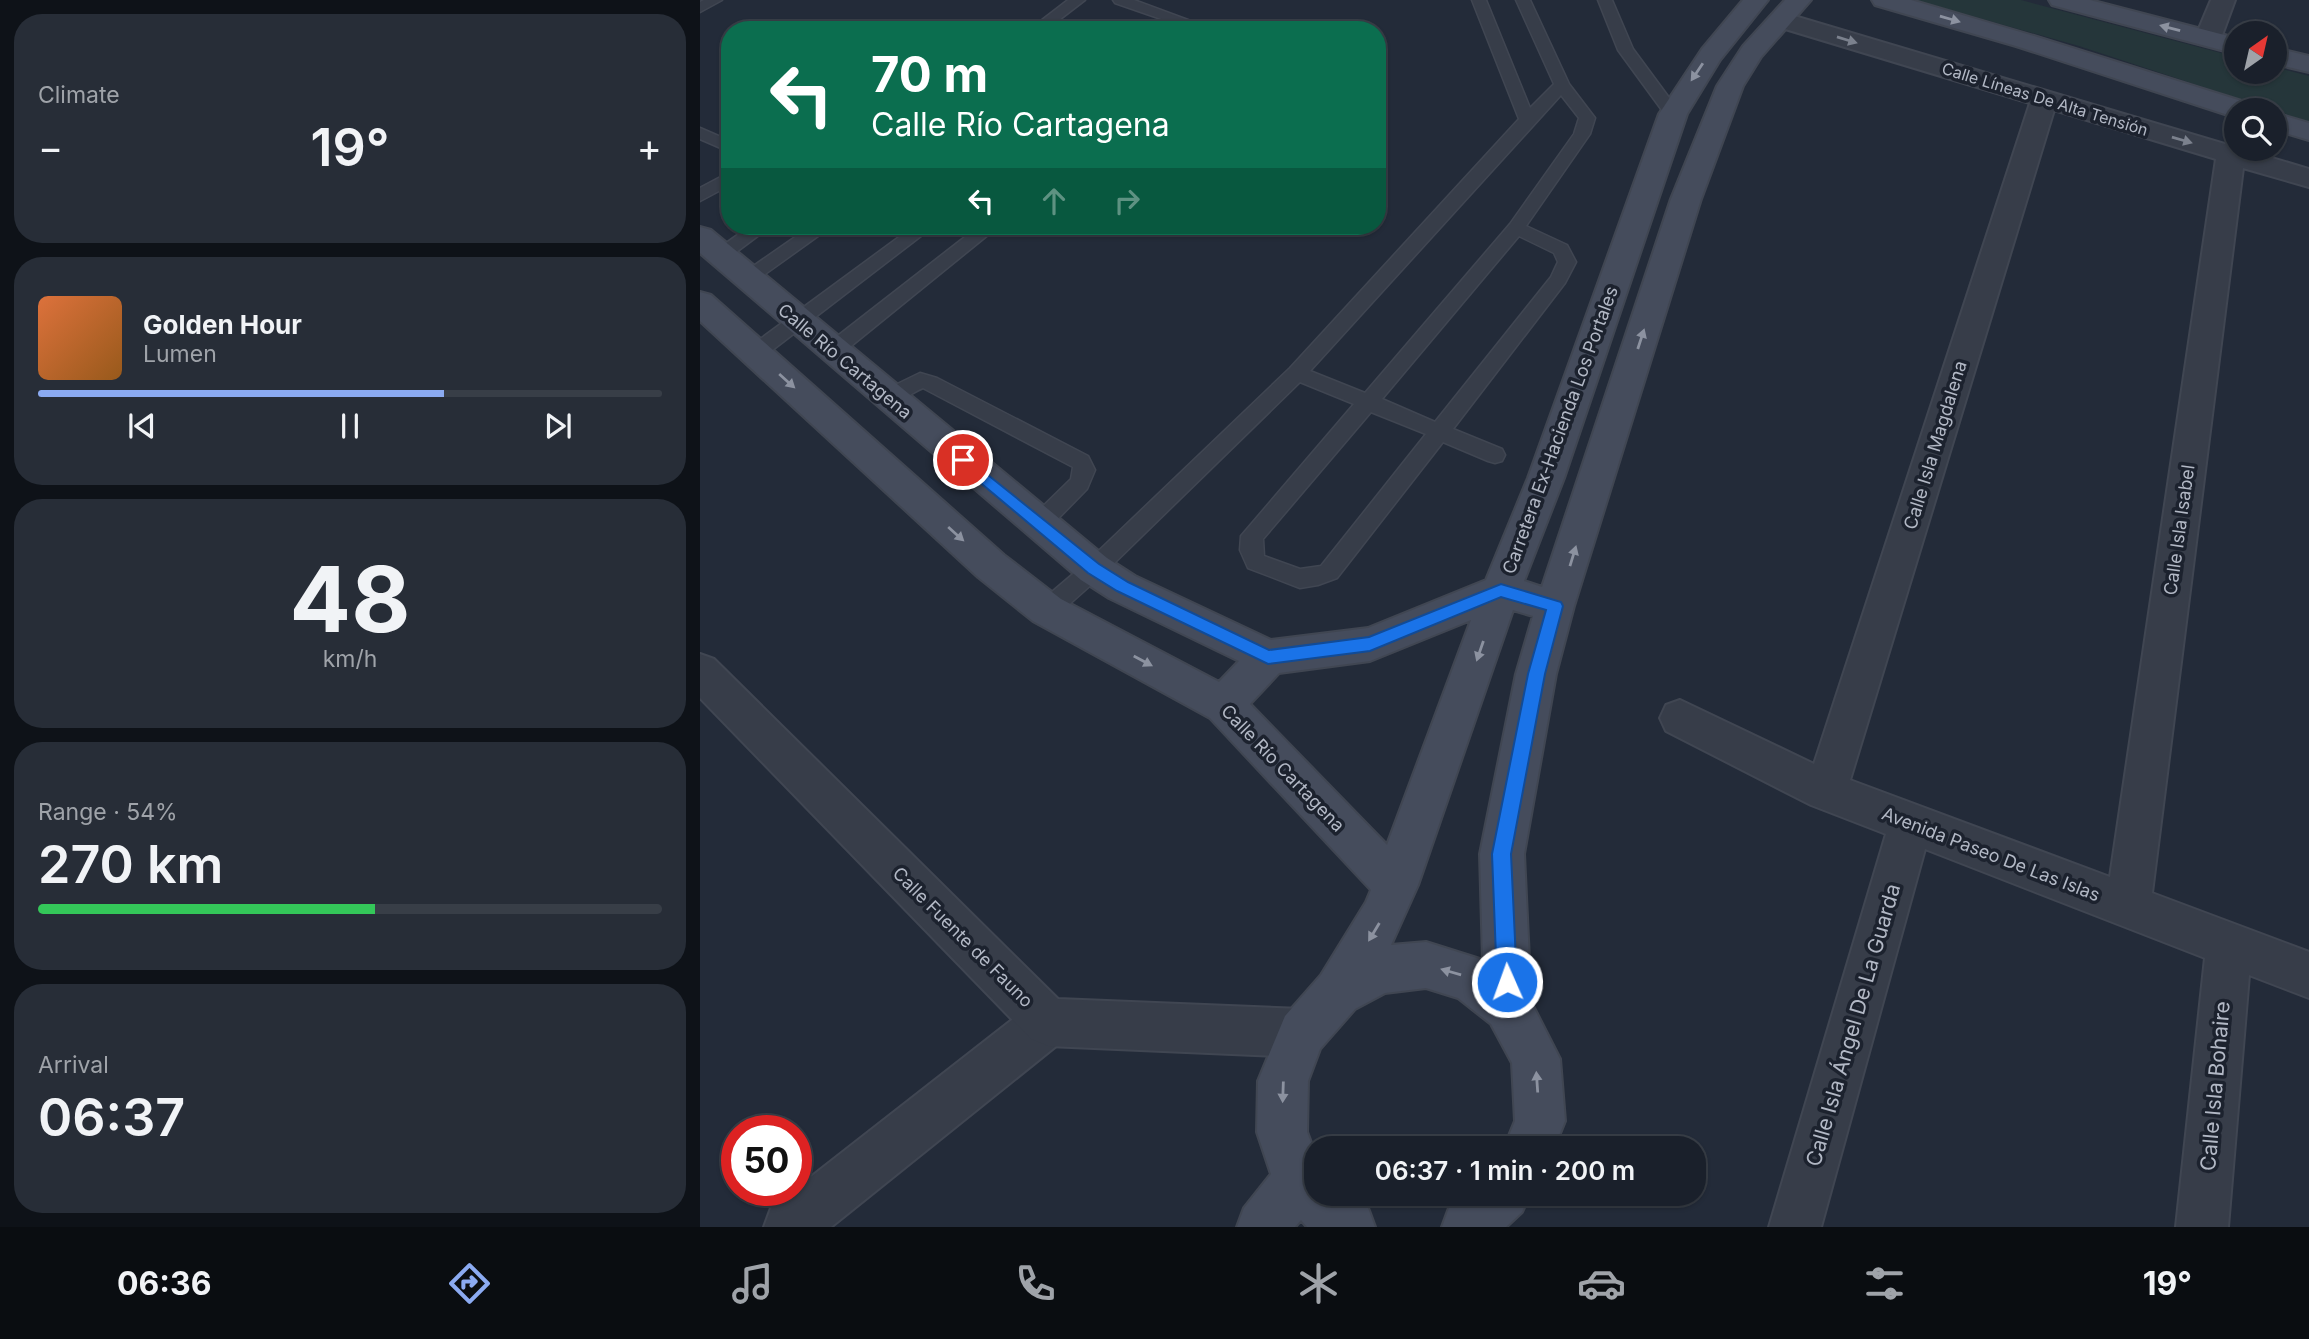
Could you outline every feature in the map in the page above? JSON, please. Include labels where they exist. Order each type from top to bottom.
[{"type":"main road","points":[[1884,0],[2025,41],[2224,105]]},
{"type":"main road","points":[[2061,0],[2224,43]]},
{"type":"main road","name":"Carretera Ex-Hacienda Los Portales","points":[[1299,1180],[1282,1132],[1283,1081],[1302,1033],[1338,992],[1384,915],[1501,591],[1546,478],[1673,114],[1722,17],[1779,7]]},
{"type":"main road","points":[[1508,1007],[1502,854],[1536,674],[1555,606],[1686,199],[1738,69],[1779,7]]},
{"type":"main road","points":[[2287,58],[2309,64]]},
{"type":"main road","points":[[2287,125],[2309,132]]},
{"type":"main road","points":[[1646,190],[1686,199]]},
{"type":"main road","name":"Calle Río Cartagena","points":[[723,257],[1094,569],[1122,587],[1268,657]]},
{"type":"main road","name":"Calle Río Cartagena","points":[[700,303],[991,566],[1047,610],[1224,705],[1395,885]]},
{"type":"main road","points":[[1224,705],[1268,657],[1370,644],[1501,591],[1555,606]]},
{"type":"main road","points":[[1338,992],[1380,970],[1426,965],[1471,978],[1508,1007],[1536,1059],[1540,1121],[1534,1136]]},
{"type":"main road","points":[[1263,1227],[1299,1180],[1339,1224],[1349,1227]]},
{"type":"main road","points":[[1470,1227],[1492,1206]]},
{"type":"street","points":[[2208,38],[2223,0]]},
{"type":"street","name":"Calle Líneas De Alta Tensión","points":[[1779,7],[2044,100],[2224,152]]},
{"type":"street","name":"Calle Isla Magdalena","points":[[1826,790],[2044,100]]},
{"type":"street","name":"Calle Isla Isabel","points":[[2128,906],[2230,161]]},
{"type":"street","name":"Calle Líneas De Alta Tensión","points":[[2254,161],[2309,178]]},
{"type":"street","name":"Calle Fuente de Fauno","points":[[700,671],[1048,1022],[1302,1033]]},
{"type":"street","name":"Avenida Paseo De Las Islas","points":[[1680,718],[1826,790],[2309,975]]},
{"type":"street","name":"Calle Isla Ángel De La Guarda","points":[[1795,1227],[1911,823]]},
{"type":"street","name":"Calle Isla Bohaire","points":[[2202,1227],[2229,945]]},
{"type":"street","points":[[790,1227],[1048,1022]]},
{"type":"lane","points":[[700,8],[715,0]]},
{"type":"lane","points":[[1049,21],[1078,0]]},
{"type":"lane","points":[[1120,0],[1182,21]]},
{"type":"lane","points":[[1479,0],[1527,120]]},
{"type":"lane","points":[[1516,228],[1561,248],[1567,262],[1559,279],[1440,433],[1329,572],[1300,581],[1256,562],[1251,550],[1252,537],[1516,228],[1582,134],[1587,118],[1562,85],[1522,0]]},
{"type":"lane","points":[[1605,0],[1626,50],[1673,114]]},
{"type":"lane","points":[[1047,610],[1094,569],[1297,373],[1562,85]]},
{"type":"lane","points":[[700,133],[721,143]]},
{"type":"lane","points":[[700,196],[721,183]]},
{"type":"lane","points":[[723,257],[751,235]]},
{"type":"lane","points":[[723,257],[794,235]]},
{"type":"lane","points":[[755,353],[913,235]]},
{"type":"lane","points":[[833,350],[979,235]]},
{"type":"lane","points":[[1297,373],[1495,455]]},
{"type":"lane","points":[[888,397],[920,380],[930,383],[1081,462],[1085,470],[1080,483],[1038,524]]},
{"type":"shaded area","points":[[1915,0],[2021,0],[2224,54],[2224,84],[2287,84],[2287,70],[2309,76],[2309,122],[2287,115],[2287,98],[2236,98],[2079,46]]},
{"type":"route","points":[[963,460],[1094,569],[1122,587],[1268,657],[1370,644],[1501,591],[1555,606],[1536,674],[1502,854],[1507,982]]}]
